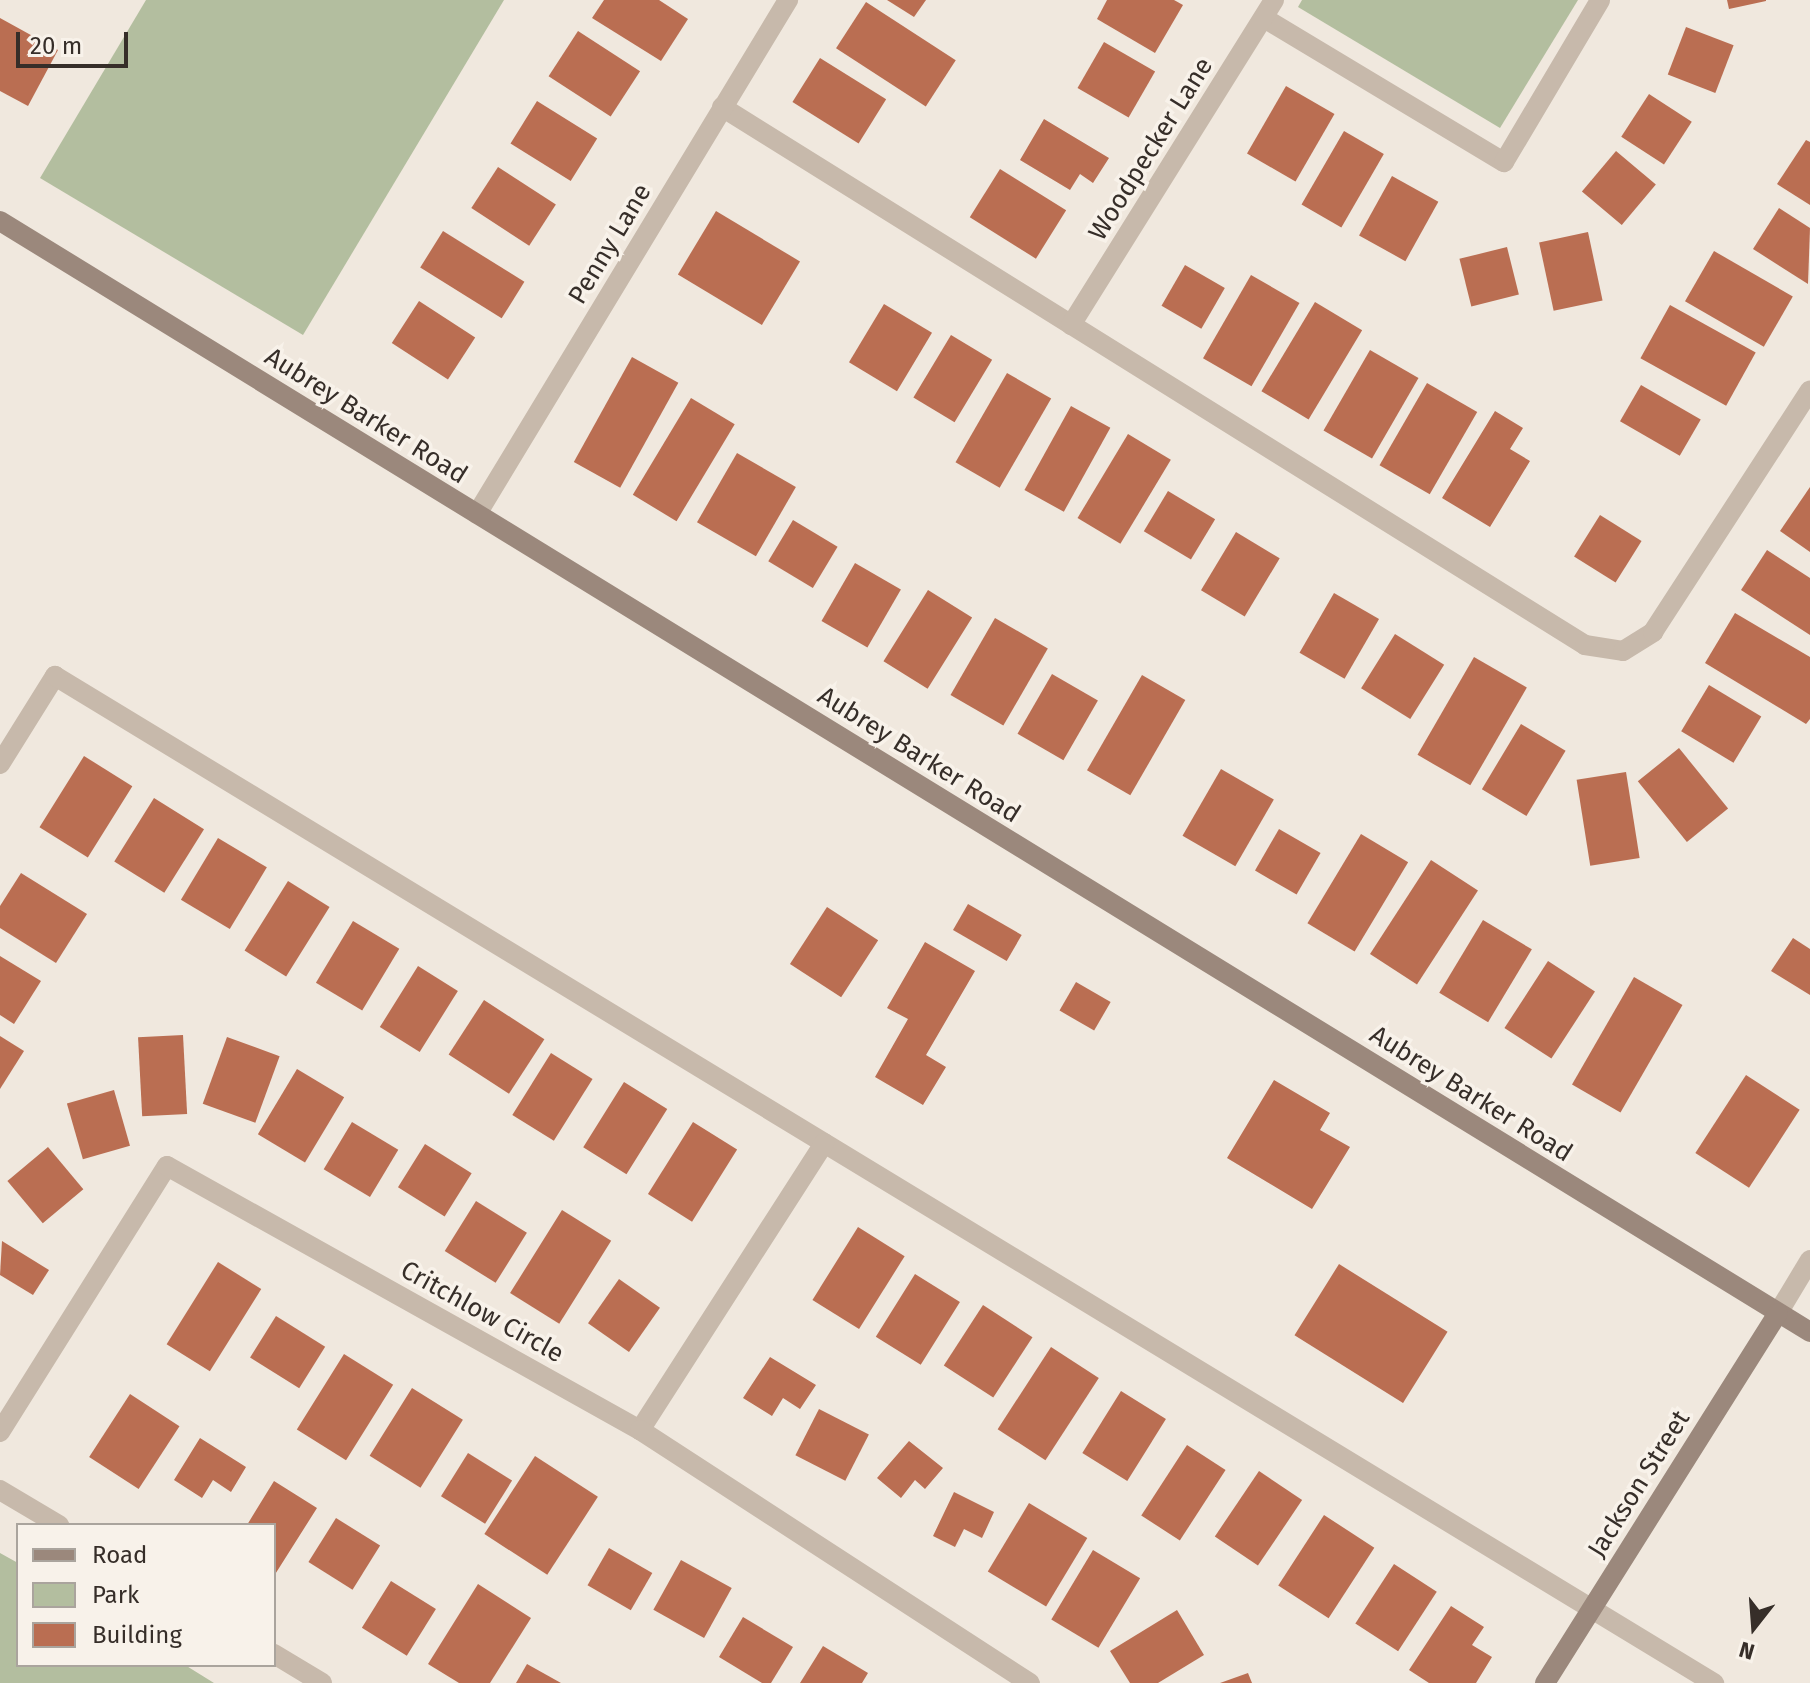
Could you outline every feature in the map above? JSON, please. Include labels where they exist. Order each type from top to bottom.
[{"type":"street","name":"Penny Lane","points":[[477,514],[788,0]]},
{"type":"street","points":[[1269,9],[1504,162],[1600,0]]},
{"type":"street","name":"Woodpecker Lane","points":[[1071,325],[1269,9]]},
{"type":"street","points":[[722,107],[1585,645],[1623,651],[1653,632],[1810,390]]},
{"type":"street","name":"Aubrey Barker Road","points":[[0,221],[1810,1332]]},
{"type":"street","points":[[0,764],[55,676],[1704,1680]]},
{"type":"street","points":[[640,1430],[824,1143]]},
{"type":"street","name":"Critchlow Circle","points":[[0,1432],[167,1166],[640,1430],[1030,1683]]},
{"type":"street","points":[[1778,1313],[1810,1260]]},
{"type":"street","name":"Jackson Street","points":[[1545,1683],[1778,1313]]},
{"type":"street","points":[[0,1490],[56,1523]]},
{"type":"street","points":[[276,1655],[322,1683]]},
{"type":"green space","points":[[146,0],[504,0],[303,335],[40,178]]},
{"type":"green space","points":[[1302,0],[1578,0],[1500,128],[1298,7]]},
{"type":"green space","points":[[0,1553],[16,1562],[16,1667],[188,1667],[214,1683],[0,1683]]},
{"type":"building","points":[[604,0],[659,0],[688,19],[661,61],[592,18]]},
{"type":"building","points":[[887,0],[926,0],[914,17]]},
{"type":"building","points":[[1107,0],[1174,0],[1183,5],[1155,53],[1097,19]]},
{"type":"building","points":[[1727,0],[1766,0],[1766,1],[1729,9]]},
{"type":"building","points":[[866,2],[956,60],[926,106],[836,48]]},
{"type":"building","points":[[0,18],[58,50],[28,106],[0,91]]},
{"type":"building","points":[[1686,27],[1734,45],[1715,93],[1668,75]]},
{"type":"building","points":[[578,31],[640,71],[611,117],[549,76]]},
{"type":"building","points":[[1104,42],[1155,72],[1129,117],[1078,88]]},
{"type":"building","points":[[820,58],[886,99],[859,143],[792,102]]},
{"type":"building","points":[[1286,86],[1334,114],[1295,182],[1247,154]]},
{"type":"building","points":[[1649,94],[1692,122],[1664,165],[1621,137]]},
{"type":"building","points":[[537,101],[597,139],[571,181],[511,143]]},
{"type":"building","points":[[1044,119],[1109,158],[1093,183],[1080,174],[1070,190],[1020,160]]},
{"type":"building","points":[[1344,131],[1384,154],[1341,228],[1302,205]]},
{"type":"building","points":[[1806,140],[1810,142],[1810,205],[1777,184]]},
{"type":"building","points":[[1616,151],[1656,184],[1622,225],[1582,192]]},
{"type":"building","points":[[498,167],[556,205],[529,246],[471,208]]},
{"type":"building","points":[[1000,169],[1066,210],[1036,259],[970,217]]},
{"type":"building","points":[[1392,176],[1438,202],[1405,261],[1359,235]]},
{"type":"building","points":[[1779,208],[1810,228],[1808,284],[1753,249]]},
{"type":"building","points":[[716,211],[800,261],[762,325],[678,274]]},
{"type":"building","points":[[443,231],[524,282],[502,318],[420,267]]},
{"type":"building","points":[[1588,232],[1603,300],[1554,311],[1539,242]]},
{"type":"building","points":[[1507,247],[1519,295],[1471,306],[1459,259]]},
{"type":"building","points":[[1714,251],[1793,296],[1764,347],[1685,301]]},
{"type":"building","points":[[1185,265],[1225,288],[1201,329],[1162,306]]},
{"type":"building","points":[[1251,275],[1299,303],[1251,386],[1203,358]]},
{"type":"building","points":[[419,301],[475,337],[448,379],[392,343]]},
{"type":"building","points":[[1315,302],[1362,330],[1309,419],[1261,391]]},
{"type":"building","points":[[884,304],[932,333],[897,391],[849,362]]},
{"type":"building","points":[[1670,305],[1756,353],[1726,406],[1640,358]]},
{"type":"building","points":[[951,335],[992,360],[955,422],[913,398]]},
{"type":"building","points":[[1370,350],[1418,378],[1372,459],[1324,431]]},
{"type":"building","points":[[632,357],[678,383],[620,488],[574,462]]},
{"type":"building","points":[[1007,373],[1051,398],[1000,488],[956,462]]},
{"type":"building","points":[[1427,383],[1477,412],[1430,494],[1380,465]]},
{"type":"building","points":[[1641,385],[1701,420],[1680,456],[1620,421]]},
{"type":"building","points":[[691,398],[735,424],[677,521],[633,495]]},
{"type":"building","points":[[1071,406],[1110,428],[1064,512],[1024,490]]},
{"type":"building","points":[[1495,411],[1523,428],[1510,449],[1530,461],[1490,527],[1442,498]]},
{"type":"building","points":[[1128,434],[1171,460],[1120,544],[1078,518]]},
{"type":"building","points":[[737,453],[796,487],[756,556],[697,522]]},
{"type":"building","points":[[1810,487],[1810,552],[1780,531]]},
{"type":"building","points":[[1168,491],[1215,519],[1191,560],[1144,531]]},
{"type":"building","points":[[1600,515],[1642,541],[1616,583],[1574,557]]},
{"type":"building","points":[[793,520],[838,547],[813,588],[768,561]]},
{"type":"building","points":[[1236,532],[1280,558],[1245,617],[1201,590]]},
{"type":"building","points":[[1767,550],[1810,578],[1810,635],[1741,590]]},
{"type":"building","points":[[855,563],[901,590],[867,648],[822,621]]},
{"type":"building","points":[[928,590],[972,618],[928,689],[883,661]]},
{"type":"building","points":[[1334,593],[1379,619],[1345,679],[1300,653]]},
{"type":"building","points":[[1735,613],[1810,657],[1810,719],[1806,724],[1705,663]]},
{"type":"building","points":[[995,618],[1048,648],[1003,726],[950,695]]},
{"type":"building","points":[[1395,634],[1444,665],[1410,719],[1361,688]]},
{"type":"building","points":[[1474,657],[1527,688],[1470,785],[1418,755]]},
{"type":"building","points":[[1052,674],[1098,700],[1063,760],[1018,734]]},
{"type":"building","points":[[1142,675],[1185,700],[1130,795],[1087,770]]},
{"type":"building","points":[[1709,685],[1761,716],[1733,763],[1681,731]]},
{"type":"building","points":[[1521,724],[1566,751],[1526,816],[1482,789]]},
{"type":"building","points":[[1679,748],[1728,809],[1687,842],[1638,781]]},
{"type":"building","points":[[84,756],[132,786],[88,857],[39,827]]},
{"type":"building","points":[[1221,769],[1274,800],[1235,866],[1182,836]]},
{"type":"building","points":[[1626,772],[1640,858],[1590,866],[1577,780]]},
{"type":"building","points":[[154,798],[204,829],[164,893],[114,862]]},
{"type":"building","points":[[1279,829],[1321,853],[1297,895],[1255,871]]},
{"type":"building","points":[[1361,834],[1408,862],[1355,951],[1307,923]]},
{"type":"building","points":[[218,838],[267,867],[230,929],[181,900]]},
{"type":"building","points":[[1431,860],[1478,890],[1417,984],[1370,954]]},
{"type":"building","points":[[21,873],[87,914],[56,963],[0,928],[0,906]]},
{"type":"building","points":[[288,881],[330,907],[286,977],[245,951]]},
{"type":"building","points":[[968,904],[1022,935],[1007,961],[953,930]]},
{"type":"building","points":[[827,907],[878,940],[841,997],[790,964]]},
{"type":"building","points":[[1483,920],[1532,949],[1488,1022],[1439,993]]},
{"type":"building","points":[[353,921],[399,949],[362,1011],[316,983]]},
{"type":"building","points":[[1793,938],[1810,949],[1810,995],[1771,971]]},
{"type":"building","points":[[925,942],[975,971],[926,1055],[946,1067],[923,1105],[875,1077],[908,1019],[887,1008]]},
{"type":"building","points":[[0,956],[41,981],[14,1024],[0,1015]]},
{"type":"building","points":[[1548,961],[1595,991],[1551,1059],[1504,1028]]},
{"type":"building","points":[[418,966],[458,991],[420,1052],[380,1027]]},
{"type":"building","points":[[1634,977],[1682,1005],[1620,1112],[1572,1084]]},
{"type":"building","points":[[1076,982],[1111,1002],[1094,1031],[1060,1011]]},
{"type":"building","points":[[484,1000],[544,1039],[509,1094],[449,1055]]},
{"type":"building","points":[[183,1035],[187,1114],[142,1116],[138,1037]]},
{"type":"building","points":[[0,1036],[24,1051],[0,1089]]},
{"type":"building","points":[[227,1037],[280,1056],[255,1123],[203,1104]]},
{"type":"building","points":[[551,1053],[593,1079],[554,1141],[512,1115]]},
{"type":"building","points":[[297,1069],[344,1097],[305,1162],[258,1134]]},
{"type":"building","points":[[1746,1075],[1800,1110],[1749,1188],[1695,1153]]},
{"type":"building","points":[[1274,1080],[1330,1113],[1320,1130],[1350,1147],[1312,1209],[1227,1158]]},
{"type":"building","points":[[624,1082],[667,1109],[626,1174],[583,1147]]},
{"type":"building","points":[[114,1090],[130,1146],[83,1159],[67,1104]]},
{"type":"building","points":[[352,1122],[398,1150],[370,1197],[324,1169]]},
{"type":"building","points":[[693,1122],[737,1150],[692,1222],[648,1194]]},
{"type":"building","points":[[425,1144],[472,1173],[445,1216],[398,1187]]},
{"type":"building","points":[[48,1147],[83,1189],[43,1223],[7,1181]]},
{"type":"building","points":[[476,1201],[527,1233],[496,1283],[445,1251]]},
{"type":"building","points":[[562,1210],[611,1241],[559,1324],[510,1293]]},
{"type":"building","points":[[858,1227],[905,1256],[859,1329],[812,1300]]},
{"type":"building","points":[[2,1241],[49,1270],[33,1295],[0,1275]]},
{"type":"building","points":[[218,1262],[261,1289],[210,1371],[167,1344]]},
{"type":"building","points":[[1339,1264],[1448,1332],[1403,1403],[1294,1335]]},
{"type":"building","points":[[915,1274],[960,1302],[921,1365],[876,1337]]},
{"type":"building","points":[[619,1279],[660,1308],[629,1352],[588,1323]]},
{"type":"building","points":[[983,1305],[1032,1337],[993,1398],[944,1365]]},
{"type":"building","points":[[276,1316],[325,1347],[299,1388],[250,1358]]},
{"type":"building","points":[[1051,1347],[1099,1378],[1045,1460],[998,1429]]},
{"type":"building","points":[[344,1354],[393,1385],[346,1460],[297,1429]]},
{"type":"building","points":[[770,1357],[816,1385],[800,1409],[783,1398],[772,1416],[743,1398]]},
{"type":"building","points":[[412,1388],[463,1420],[420,1488],[370,1456]]},
{"type":"building","points":[[1121,1391],[1166,1419],[1127,1481],[1082,1453]]},
{"type":"building","points":[[130,1394],[179,1426],[139,1489],[89,1457]]},
{"type":"building","points":[[819,1409],[869,1434],[845,1481],[795,1455]]},
{"type":"building","points":[[200,1438],[246,1467],[231,1492],[213,1480],[202,1498],[174,1480]]},
{"type":"building","points":[[909,1441],[943,1468],[925,1489],[915,1480],[901,1498],[877,1478]]},
{"type":"building","points":[[1187,1445],[1226,1470],[1180,1541],[1141,1515]]},
{"type":"building","points":[[468,1453],[512,1481],[485,1524],[441,1496]]},
{"type":"building","points":[[535,1456],[598,1497],[547,1575],[484,1534]]},
{"type":"building","points":[[1259,1471],[1302,1500],[1258,1566],[1215,1536]]},
{"type":"building","points":[[274,1481],[317,1508],[276,1573],[276,1523],[248,1523]]},
{"type":"building","points":[[954,1492],[994,1512],[982,1538],[964,1529],[955,1547],[933,1536]]},
{"type":"building","points":[[1029,1503],[1087,1538],[1046,1607],[988,1572]]},
{"type":"building","points":[[1324,1515],[1374,1548],[1329,1618],[1278,1585]]},
{"type":"building","points":[[336,1518],[380,1546],[353,1590],[308,1562]]},
{"type":"building","points":[[609,1548],[652,1573],[631,1610],[588,1585]]},
{"type":"building","points":[[1093,1550],[1140,1578],[1098,1648],[1051,1619]]},
{"type":"building","points":[[681,1560],[732,1588],[704,1638],[653,1610]]},
{"type":"building","points":[[1394,1564],[1437,1592],[1398,1651],[1355,1624]]},
{"type":"building","points":[[391,1581],[436,1609],[407,1656],[362,1628]]},
{"type":"building","points":[[478,1584],[531,1618],[490,1683],[459,1683],[428,1664]]},
{"type":"building","points":[[1451,1606],[1484,1627],[1472,1645],[1492,1657],[1476,1683],[1429,1683],[1409,1670]]},
{"type":"building","points":[[1177,1610],[1204,1655],[1158,1683],[1130,1683],[1110,1651]]},
{"type":"building","points":[[743,1617],[793,1647],[771,1683],[762,1683],[719,1657]]},
{"type":"building","points":[[823,1646],[868,1673],[862,1683],[800,1683]]},
{"type":"building","points":[[527,1664],[561,1683],[516,1683]]},
{"type":"building","points":[[1248,1673],[1252,1683],[1220,1683]]}]
